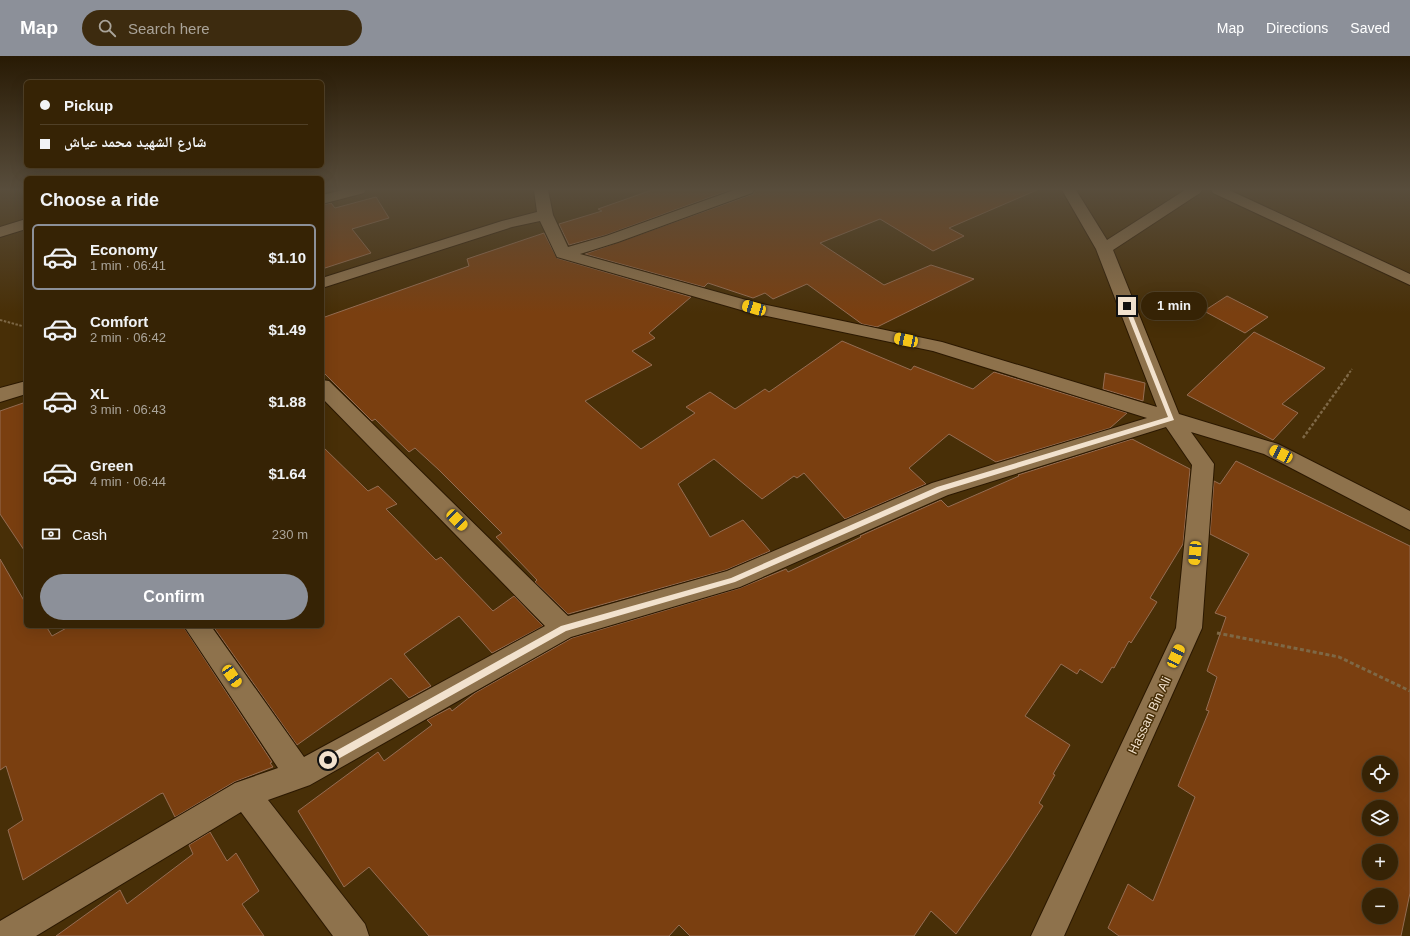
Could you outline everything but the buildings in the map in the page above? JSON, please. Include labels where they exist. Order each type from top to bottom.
[{"type":"street","points":[[324,282],[485,231]]},
{"type":"street","points":[[552,231],[563,254],[754,308],[936,346],[1271,449],[1410,521]]},
{"type":"street","points":[[563,254],[634,231]]},
{"type":"street","name":"Hassan Bin Ali","points":[[1047,936],[1189,628],[1203,464],[1171,418],[1104,249],[1094,231]]},
{"type":"street","points":[[1104,249],[1132,231]]},
{"type":"street","points":[[1306,231],[1410,280]]},
{"type":"street","points":[[0,395],[24,388]]},
{"type":"street","points":[[324,388],[564,628]]},
{"type":"street","points":[[5,936],[245,793],[300,776],[564,628],[732,580],[940,489],[1171,418]]},
{"type":"street","points":[[199,628],[300,776]]},
{"type":"street","points":[[245,793],[353,936]]},
{"type":"path","points":[[0,320],[24,326]]},
{"type":"path","points":[[1292,460],[1307,432],[1352,370]]},
{"type":"path","points":[[1189,628],[1339,657],[1410,691]]},
{"type":"route","points":[[328,760],[564,628],[732,580],[940,489],[1171,418],[1127,306]]}]
